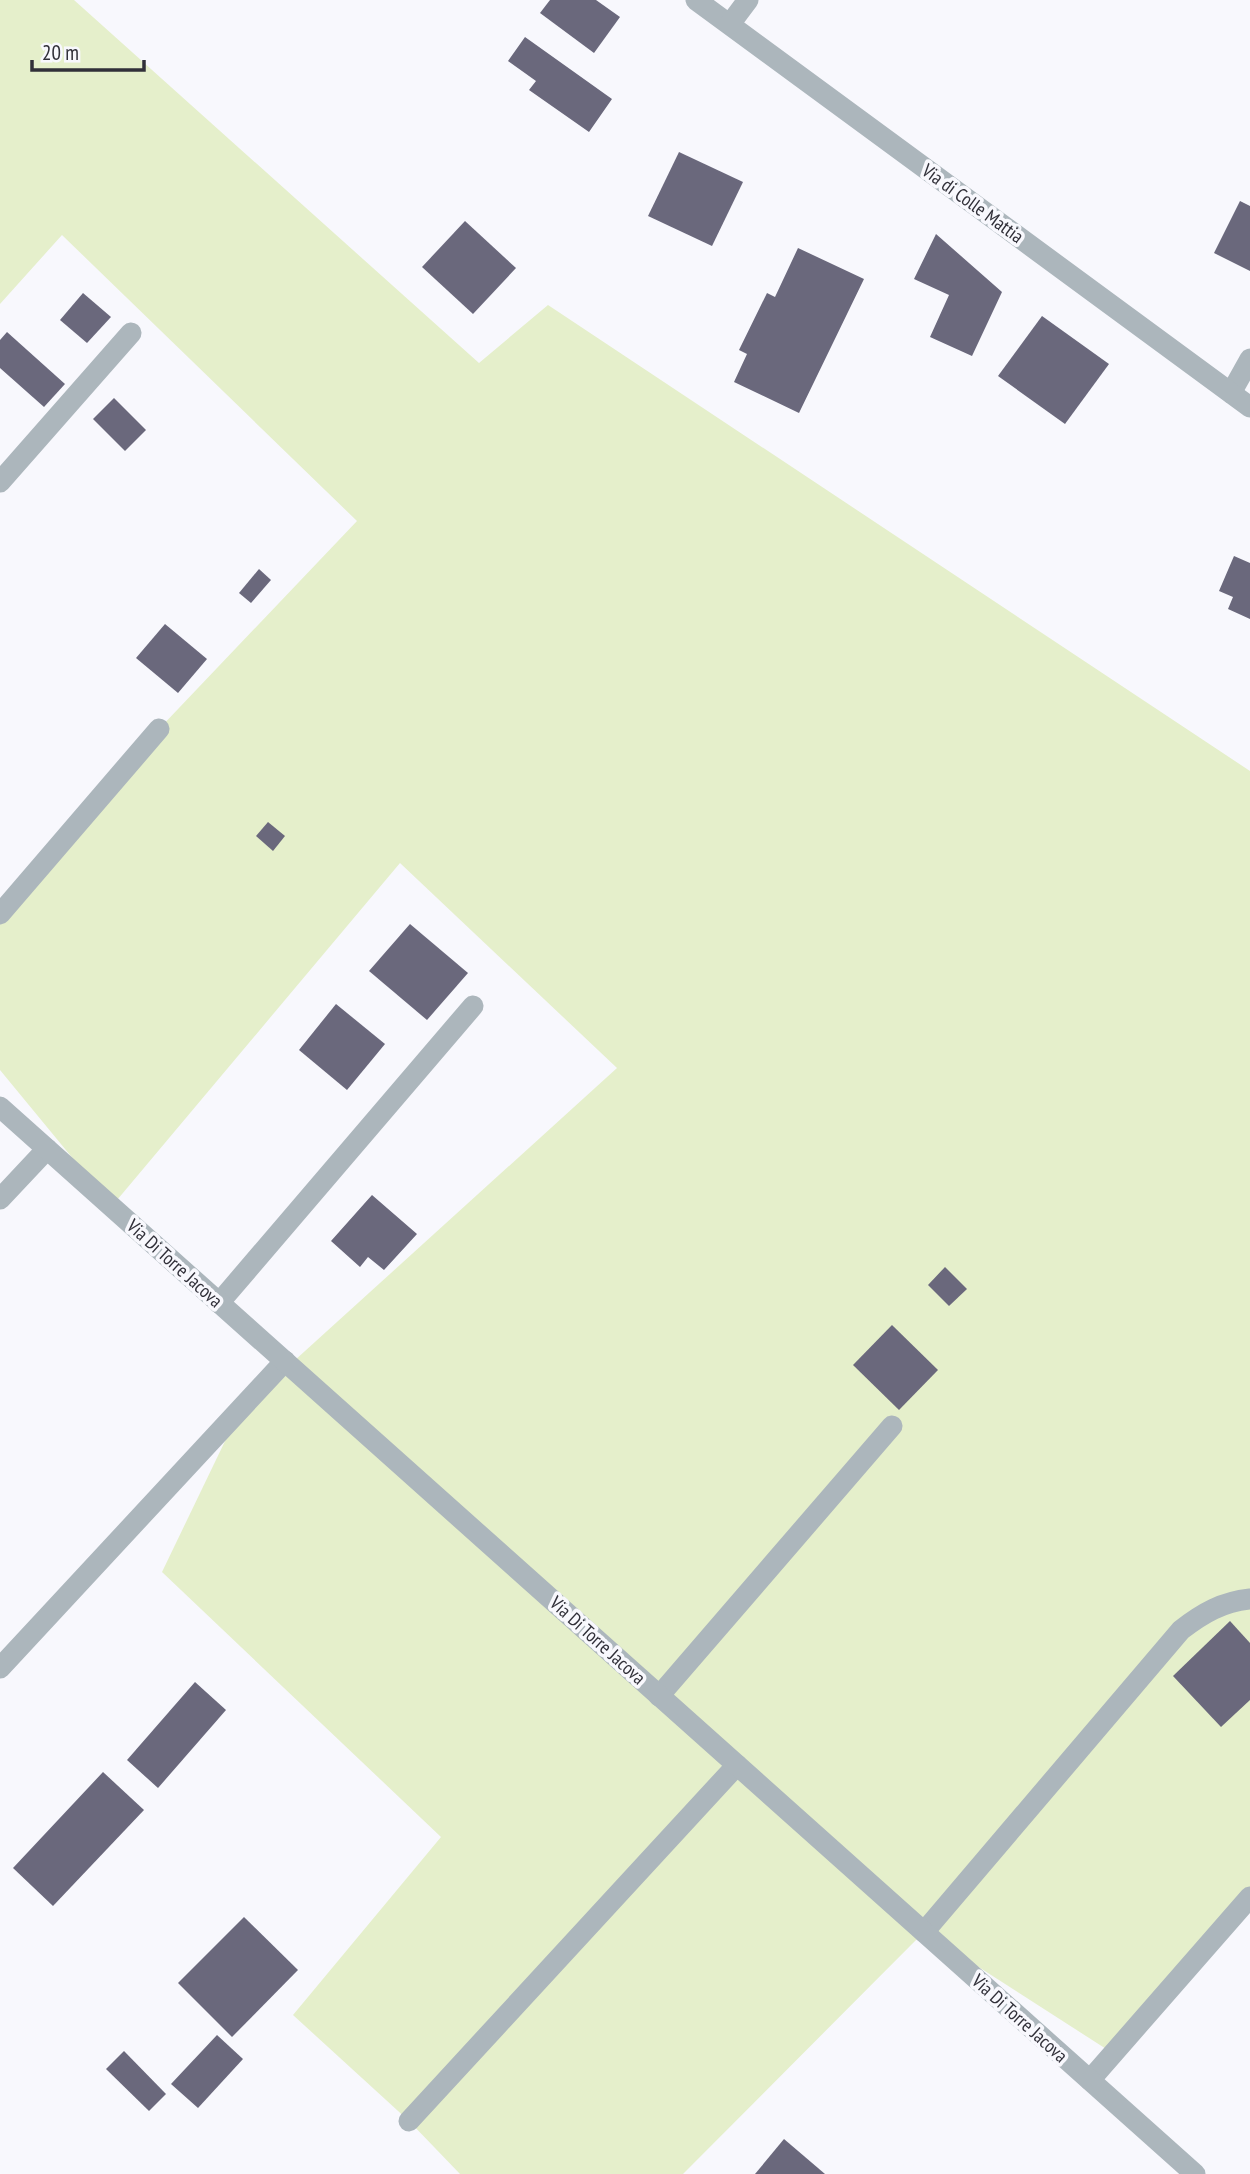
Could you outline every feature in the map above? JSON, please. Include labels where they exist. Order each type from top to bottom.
[{"type":"street","name":"Via di Colle Mattia","points":[[696,0],[1250,407]]},
{"type":"street","points":[[730,24],[748,0]]},
{"type":"street","points":[[0,482],[131,333]]},
{"type":"street","points":[[1231,393],[1250,359]]},
{"type":"street","points":[[0,914],[159,729]]},
{"type":"street","points":[[219,1303],[473,1006]]},
{"type":"street","name":"Via Di Torre Jacova","points":[[0,1107],[1195,2174]]},
{"type":"street","points":[[0,1199],[47,1149]]},
{"type":"street","points":[[0,1668],[285,1361]]},
{"type":"street","points":[[659,1696],[892,1426]]},
{"type":"street","points":[[924,1932],[1181,1630],[1203,1612],[1223,1604],[1250,1599]]},
{"type":"street","points":[[409,2121],[737,1765]]},
{"type":"street","points":[[1090,2080],[1250,1897]]},
{"type":"green space","points":[[0,0],[74,0],[479,363],[548,305],[1250,771],[1250,1897],[1114,2054],[924,1932],[683,2174],[460,2174],[409,2121],[293,2015],[441,1837],[162,1572],[240,1410],[617,1068],[400,863],[112,1206],[0,1070],[0,914],[159,729],[357,521],[62,235],[0,304]]},
{"type":"building","points":[[550,0],[596,0],[620,17],[594,53],[540,13]]},
{"type":"building","points":[[525,37],[612,99],[589,132],[529,90],[536,81],[508,61]]},
{"type":"building","points":[[679,152],[743,182],[712,246],[648,216]]},
{"type":"building","points":[[1240,201],[1250,206],[1250,271],[1214,253]]},
{"type":"building","points":[[465,221],[516,268],[473,314],[422,267]]},
{"type":"building","points":[[936,234],[1002,292],[972,356],[930,337],[949,295],[914,279]]},
{"type":"building","points":[[798,248],[864,279],[799,413],[734,382],[747,354],[739,350],[767,293],[775,297]]},
{"type":"building","points":[[83,293],[111,317],[87,343],[60,320]]},
{"type":"building","points":[[1042,316],[1109,364],[1065,424],[998,376]]},
{"type":"building","points":[[7,332],[65,384],[44,407],[0,368],[0,340]]},
{"type":"building","points":[[114,398],[146,430],[125,451],[93,419]]},
{"type":"building","points":[[1234,556],[1250,563],[1250,619],[1228,609],[1233,597],[1219,591]]},
{"type":"building","points":[[259,569],[271,580],[251,603],[239,593]]},
{"type":"building","points":[[165,624],[207,659],[178,693],[136,658]]},
{"type":"building","points":[[268,822],[285,836],[273,851],[256,836]]},
{"type":"building","points":[[410,924],[468,973],[427,1020],[369,971]]},
{"type":"building","points":[[336,1004],[385,1044],[347,1090],[299,1050]]},
{"type":"building","points":[[372,1195],[417,1234],[384,1270],[368,1257],[360,1267],[331,1241]]},
{"type":"building","points":[[945,1267],[967,1289],[949,1306],[928,1285]]},
{"type":"building","points":[[892,1325],[938,1370],[899,1410],[853,1365]]},
{"type":"building","points":[[1230,1621],[1250,1643],[1250,1700],[1221,1727],[1173,1676]]},
{"type":"building","points":[[195,1682],[226,1710],[158,1788],[127,1760]]},
{"type":"building","points":[[103,1772],[144,1810],[53,1906],[13,1868]]},
{"type":"building","points":[[244,1917],[298,1970],[232,2037],[178,1983]]},
{"type":"building","points":[[217,2035],[243,2059],[198,2108],[171,2084]]},
{"type":"building","points":[[124,2051],[166,2094],[149,2111],[106,2069]]},
{"type":"building","points":[[784,2139],[825,2174],[755,2174]]}]
